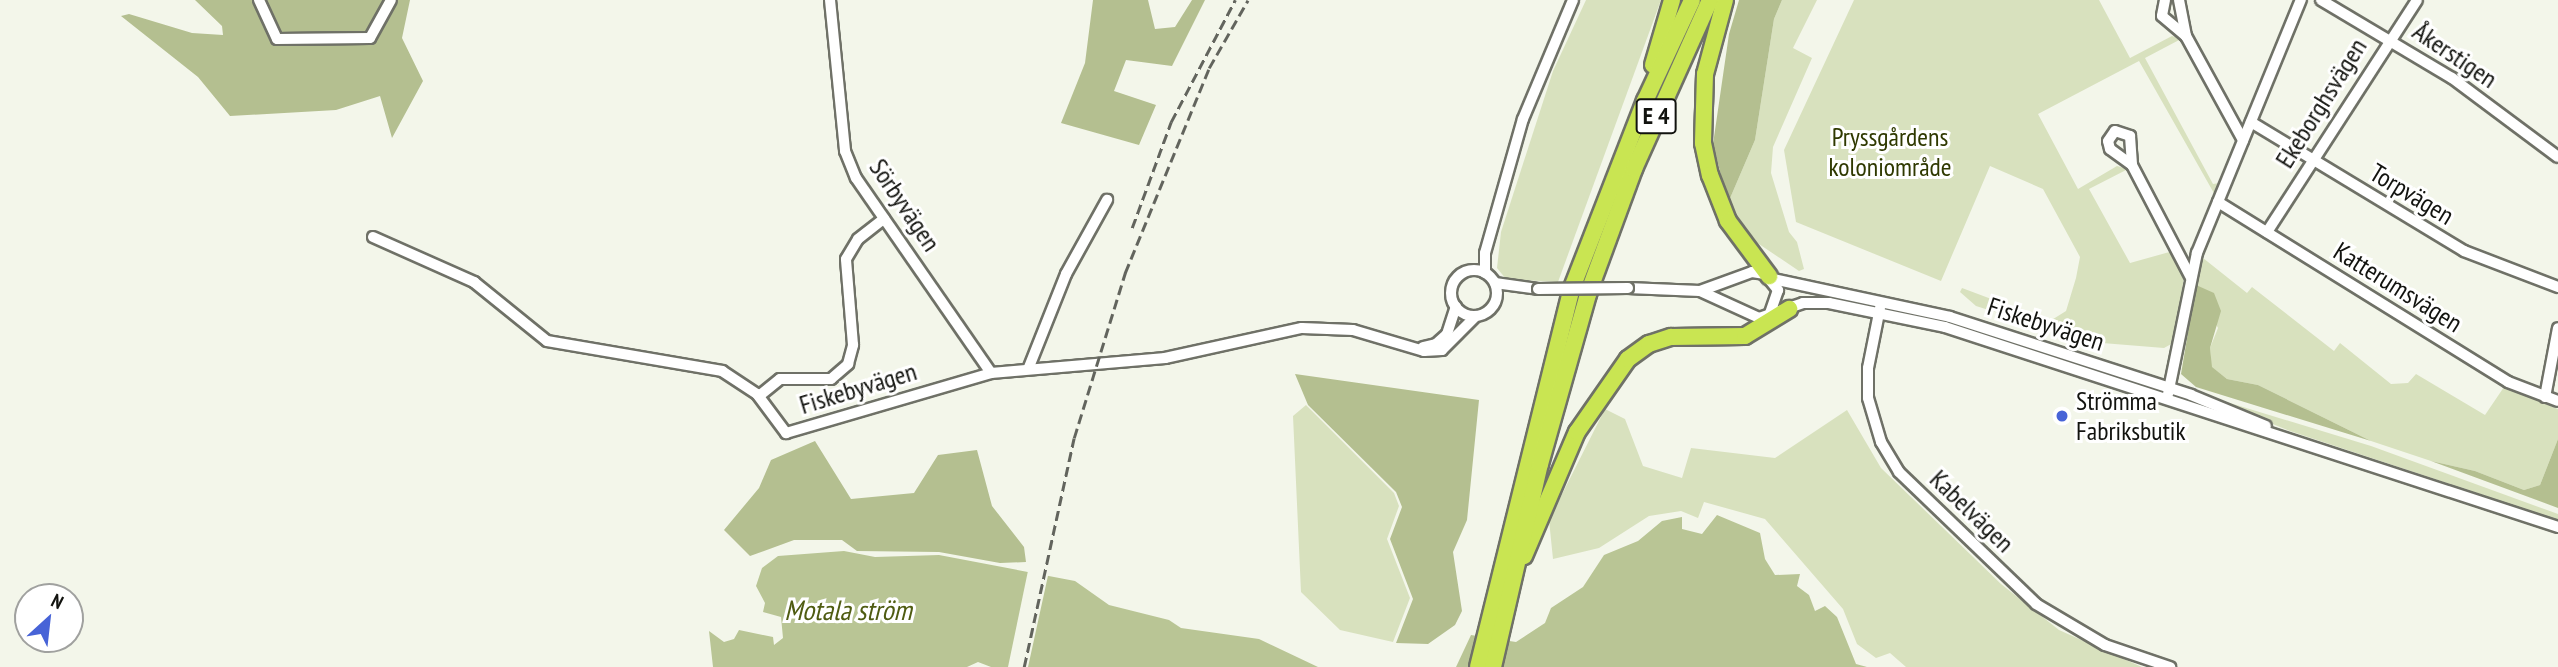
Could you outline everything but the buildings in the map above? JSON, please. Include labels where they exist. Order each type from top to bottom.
[{"type":"highway","points":[[1639,116],[1672,0]]},
{"type":"highway","name":"E 4","points":[[1493,667],[1499,608],[1572,288],[1639,116],[1692,0]]},
{"type":"highway","name":"E 4","points":[[1478,667],[1517,567],[1588,294],[1638,159],[1710,0]]},
{"type":"highway","points":[[1725,0],[1703,93],[1703,143],[1710,175],[1728,221],[1771,277]]},
{"type":"highway","points":[[1517,567],[1532,544],[1577,432],[1617,371],[1638,351],[1660,340],[1713,335],[1745,336],[1789,309]]},
{"type":"highway","points":[[1713,335],[1767,315]]},
{"type":"street","points":[[259,0],[277,39],[370,43],[391,0]]},
{"type":"street","name":"Sörbyvägen","points":[[830,0],[840,134],[856,178],[991,373]]},
{"type":"street","points":[[1485,273],[1485,253],[1522,118],[1573,0]]},
{"type":"street","points":[[2165,0],[2162,16],[2186,36]]},
{"type":"street","points":[[2179,0],[2186,36],[2243,140]]},
{"type":"street","name":"Åkerstigen","points":[[2321,0],[2389,38],[2558,157]]},
{"type":"street","name":"Ekeborghsvägen","points":[[2267,232],[2389,38],[2417,0]]},
{"type":"street","points":[[2168,393],[2191,278],[2218,202],[2297,3]]},
{"type":"street","name":"Torpvägen","points":[[2251,122],[2464,251],[2558,287]]},
{"type":"street","points":[[2132,165],[2191,278]]},
{"type":"street","points":[[1029,367],[1066,274],[1107,200]]},
{"type":"street","name":"Katterumsvägen","points":[[2218,202],[2508,382],[2558,401]]},
{"type":"street","points":[[759,396],[780,379],[831,379],[848,364],[853,345],[846,259],[858,239],[884,219]]},
{"type":"street","name":"Fiskebyvägen","points":[[373,237],[474,282],[547,341],[722,370],[759,396],[786,433],[991,373],[1029,367],[1165,358],[1318,327],[1353,330],[1410,346],[1442,350],[1476,316]]},
{"type":"street","points":[[1472,270],[1485,273],[1495,283],[1495,301],[1476,316],[1455,306],[1453,284],[1472,270],[1485,253]]},
{"type":"street","name":"Fiskebyvägen","points":[[1495,283],[1535,289],[1628,288],[1700,291],[1752,272],[1882,300],[1986,328],[2298,440],[2558,526]]},
{"type":"street","points":[[1767,315],[1778,297],[1771,277]]},
{"type":"street","name":"Fiskebyvägen","points":[[1495,301],[1535,289]]},
{"type":"street","name":"Fiskebyvägen","points":[[1700,291],[1747,315],[1767,315],[1822,303],[1879,313],[1983,338],[2168,393]]},
{"type":"street","name":"Kabelvägen","points":[[1882,300],[1868,368],[1868,398],[1881,443],[1899,472],[2036,604],[2105,645],[2170,667]]},
{"type":"street","name":"Fiskebyvägen","points":[[1410,346],[1442,340],[1452,325],[1455,306]]},
{"type":"street","points":[[2545,397],[2558,328]]},
{"type":"green space","points":[[1586,0],[1661,0],[1558,282],[1506,279],[1497,268],[1501,232],[1553,71]]},
{"type":"green space","points":[[1782,0],[1817,0],[1793,48],[1812,58],[1773,147],[1771,173],[1789,232],[1797,242],[1804,269],[1799,271],[1753,240],[1728,203],[1755,140],[1774,19]]},
{"type":"green space","name":"Pryssgårdens koloniområde","points":[[1854,0],[2099,0],[2130,58],[2172,36],[2181,39],[2145,58],[2213,184],[2220,183],[2215,195],[2139,61],[2038,114],[2078,189],[2117,166],[2128,169],[2089,189],[2130,263],[2173,251],[2184,278],[2173,343],[2164,348],[2090,342],[1976,306],[1960,292],[1962,288],[2050,321],[2066,311],[2076,278],[2080,257],[2043,189],[1990,166],[1941,281],[1796,222],[1784,150]]},
{"type":"green space","points":[[2203,258],[2247,293],[2252,287],[2334,351],[2340,343],[2391,384],[2408,383],[2416,374],[2485,415],[2504,387],[2558,409],[2558,439],[2540,485],[2524,490],[2475,471],[2431,461],[2371,441],[2258,385],[2227,379],[2211,367],[2210,348],[2218,328],[2196,285]]},
{"type":"green space","points":[[2194,392],[2371,446],[2558,514],[2558,520],[2290,431]]},
{"type":"green space","points":[[1306,405],[1394,493],[1399,506],[1387,539],[1410,598],[1393,642],[1340,630],[1301,592],[1293,416]]},
{"type":"green space","points":[[1605,409],[1625,419],[1643,466],[1682,478],[1691,448],[1775,458],[1847,410],[1881,468],[2001,584],[2059,630],[2142,667],[1906,667],[1890,653],[1876,658],[1857,644],[1843,609],[1765,519],[1704,502],[1698,518],[1681,511],[1649,516],[1599,548],[1553,559],[1549,520]]},
{"type":"shaded area","points":[[195,0],[410,0],[402,38],[423,81],[392,138],[380,96],[336,110],[230,116],[198,77],[121,16],[129,14],[192,33],[223,35],[222,26]]},
{"type":"shaded area","points":[[1093,0],[1148,0],[1155,29],[1175,27],[1192,0],[1205,0],[1172,66],[1126,60],[1114,91],[1156,105],[1139,145],[1061,123],[1085,63]]},
{"type":"shaded area","points":[[1739,0],[1782,0],[1774,19],[1755,140],[1728,203],[1713,144],[1729,34]]},
{"type":"shaded area","points":[[2196,285],[2214,293],[2221,311],[2210,348],[2212,367],[2227,379],[2258,385],[2371,441],[2196,387],[2181,374]]},
{"type":"shaded area","points":[[1295,374],[1479,400],[1467,520],[1453,552],[1462,611],[1455,625],[1428,644],[1396,643],[1413,599],[1390,539],[1402,507],[1396,492],[1308,405]]},
{"type":"shaded area","points":[[2558,439],[2558,508],[2431,461],[2475,471],[2524,490],[2540,485]]},
{"type":"shaded area","points":[[815,441],[851,499],[914,493],[938,455],[977,450],[992,506],[1024,547],[1026,562],[1000,563],[939,552],[857,551],[842,540],[794,540],[750,556],[724,530],[759,488],[771,460]]},
{"type":"water","points":[[1717,515],[1760,533],[1765,559],[1775,575],[1800,574],[1797,586],[1809,595],[1815,611],[1825,606],[1837,617],[1856,664],[1867,667],[1456,667],[1471,635],[1516,642],[1545,623],[1551,608],[1583,587],[1604,555],[1638,541],[1662,521],[1682,517],[1682,529],[1702,534]]},
{"type":"water","name":"Motala ström","points":[[844,551],[875,557],[939,555],[1075,581],[1109,605],[1169,620],[1181,628],[1259,639],[1318,667],[991,667],[978,662],[967,667],[713,667],[709,631],[724,642],[734,639],[739,630],[773,637],[774,645],[783,638],[781,617],[763,612],[765,603],[756,586],[762,568],[778,556]]},
{"type":"pier","points":[[1029,566],[1049,571],[1028,667],[1008,667]]},
{"type":"railway","points":[[1132,228],[1171,122],[1235,0]]},
{"type":"railway","points":[[1024,667],[1074,438],[1125,273],[1209,68],[1248,0]]},
{"type":"place","name":"Strömma Fabriksbutik","points":[[2062,416]]}]
